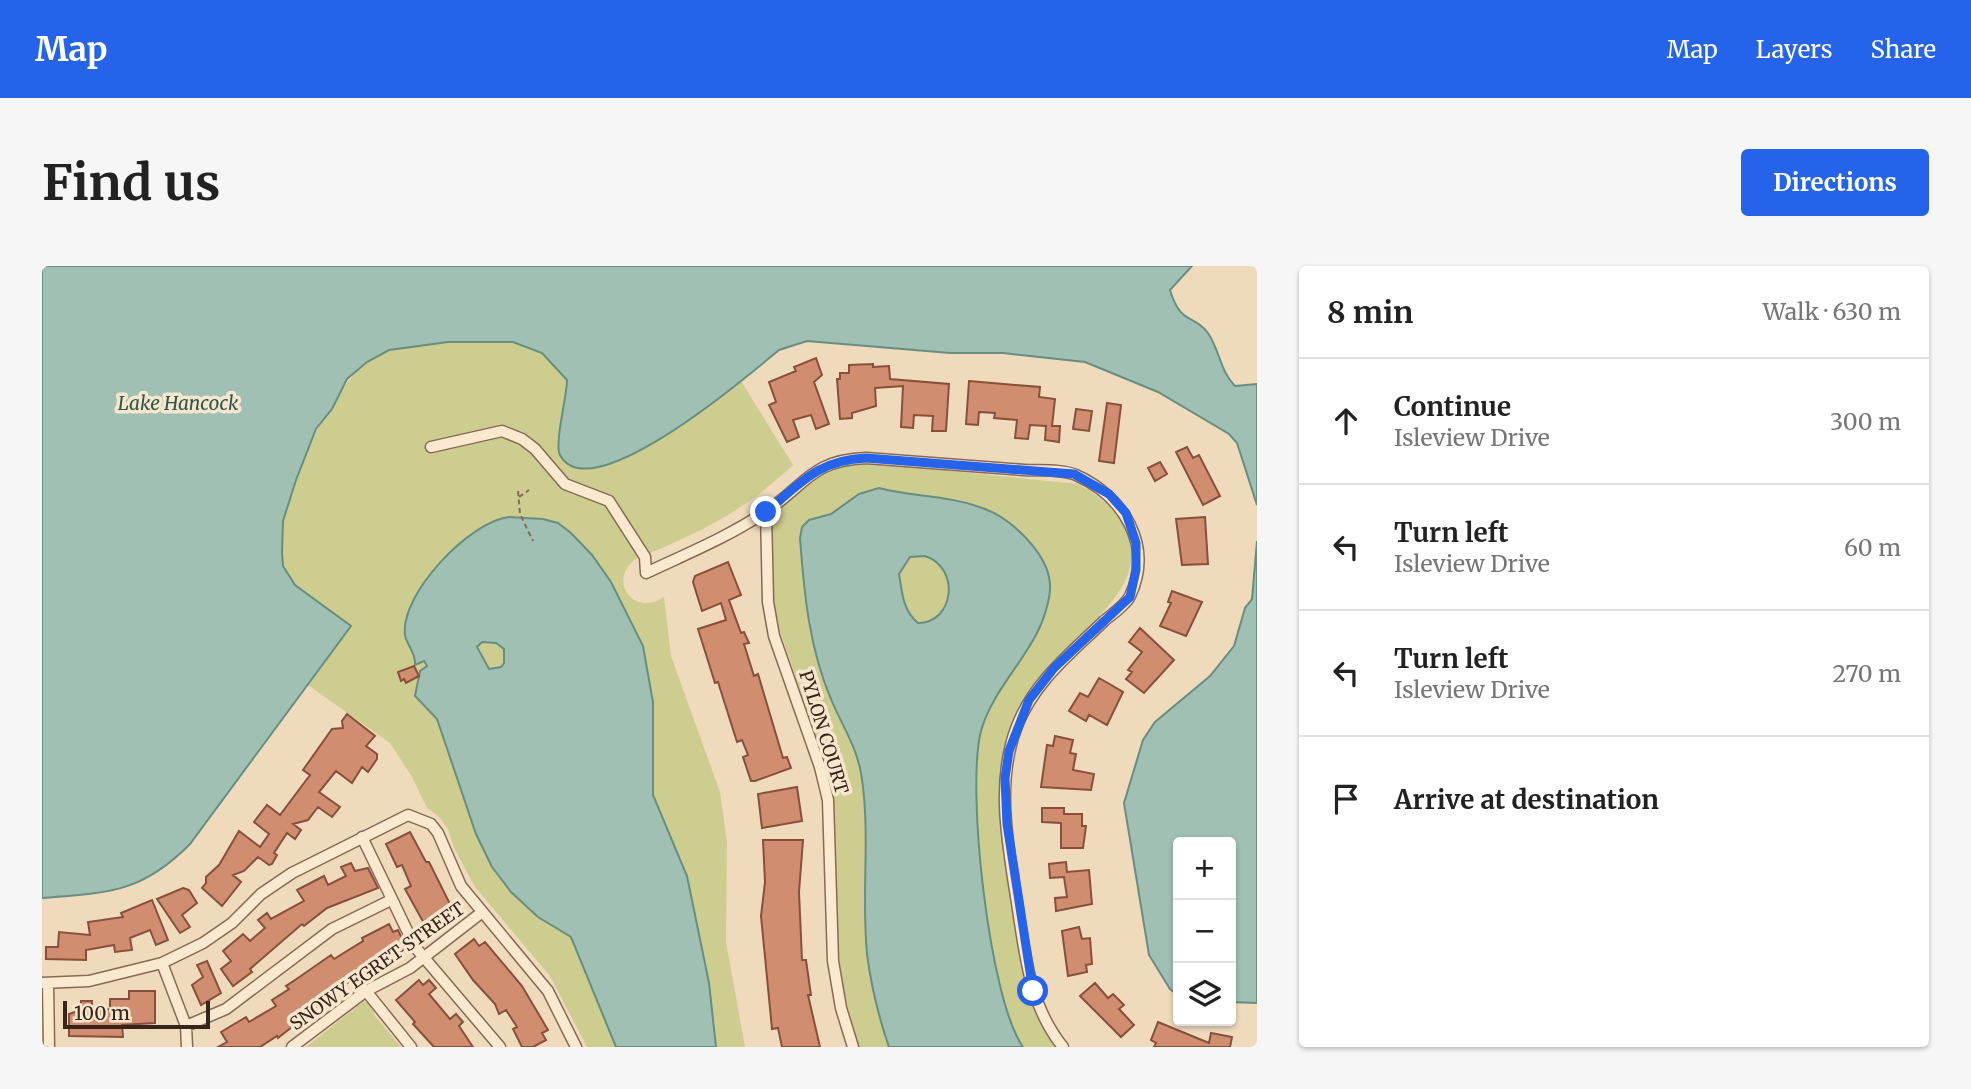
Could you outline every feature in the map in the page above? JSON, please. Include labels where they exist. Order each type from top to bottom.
[{"type":"street","points":[[431,447],[502,431],[522,439],[535,449],[565,484],[609,501],[645,557],[646,573],[717,540],[766,512],[819,469],[840,459],[866,458],[1074,474],[1109,494],[1126,513],[1136,543],[1136,570],[1130,597],[1054,668],[1029,700],[1013,739],[1005,778],[1012,870],[1028,973],[1043,1014],[1063,1047]]},
{"type":"street","name":"PYLON COURT","points":[[766,512],[768,602],[774,635],[820,766],[828,800],[833,961],[841,1008],[853,1047]]},
{"type":"street","points":[[49,1047],[45,983],[89,981],[162,963],[203,943],[232,923],[261,894],[292,873],[408,815],[430,824],[438,833],[461,886],[548,991],[576,1047]]},
{"type":"street","points":[[362,837],[391,900],[424,957],[500,1047]]},
{"type":"street","points":[[186,1026],[226,1009],[332,929],[391,900]]},
{"type":"street","name":"SNOWY EGRET STREET","points":[[292,1047],[366,991],[410,968],[481,913]]},
{"type":"street","points":[[162,963],[186,1026],[187,1047]]},
{"type":"street","points":[[366,991],[411,1047]]},
{"type":"path","points":[[518,497],[528,490]]},
{"type":"path","points":[[518,491],[520,514],[533,541]]},
{"type":"green space","points":[[448,342],[513,342],[530,346],[542,353],[567,380],[566,401],[557,440],[602,467],[657,440],[741,381],[793,465],[755,497],[718,521],[634,560],[624,578],[624,587],[634,600],[653,602],[664,597],[671,656],[720,792],[727,842],[726,942],[745,1047],[587,1047],[550,976],[475,887],[454,848],[448,829],[439,817],[427,808],[412,777],[390,743],[308,685],[351,626],[303,593],[283,566],[280,545],[284,518],[304,458],[335,401],[351,378],[366,363],[394,350]]},
{"type":"green space","points":[[873,463],[1078,484],[1107,505],[1118,517],[1131,546],[1131,562],[1126,579],[1116,596],[1045,671],[1021,704],[1001,769],[1003,826],[1025,979],[1033,1007],[1057,1047],[858,1047],[842,984],[838,944],[833,797],[828,772],[779,628],[774,601],[771,513],[835,464]]},
{"type":"green space","points":[[364,1001],[370,1004],[375,1016],[401,1047],[306,1047]]},
{"type":"water","name":"Lake Hancock","points":[[42,266],[1192,266],[1170,290],[1178,309],[1208,333],[1226,374],[1235,386],[1257,384],[1257,505],[1237,443],[1229,434],[1158,392],[1085,362],[1003,353],[950,353],[807,341],[779,350],[705,408],[670,433],[635,453],[603,466],[577,468],[560,455],[559,449],[567,380],[542,353],[513,342],[448,342],[389,350],[367,362],[347,379],[332,409],[316,429],[283,521],[283,566],[295,585],[351,626],[190,844],[173,860],[156,872],[123,888],[42,898]]},
{"type":"water","points":[[879,488],[982,508],[1004,519],[1026,538],[1048,572],[1050,590],[1044,617],[1029,647],[991,705],[981,731],[977,759],[979,843],[991,941],[1011,1022],[1023,1047],[889,1047],[882,1025],[873,989],[865,931],[865,818],[861,773],[856,753],[831,699],[817,660],[806,599],[800,538],[802,527],[809,520],[831,514],[859,494]],"holes":[[[925,556],[937,562],[948,582],[946,605],[930,621],[918,623],[906,607],[899,574],[910,557]]]},
{"type":"water","points":[[509,517],[543,519],[558,523],[571,533],[592,555],[611,582],[643,646],[653,702],[653,795],[687,876],[709,983],[716,1047],[616,1047],[571,937],[538,917],[511,892],[492,867],[476,834],[437,719],[415,696],[420,671],[427,666],[424,661],[415,665],[405,635],[406,618],[414,600],[425,581],[458,545],[493,522]],"holes":[[[482,642],[496,643],[504,649],[504,663],[501,667],[489,669],[477,647]]]},
{"type":"water","points":[[1257,541],[1257,1003],[1236,1002],[1236,837],[1173,837],[1173,991],[1149,955],[1124,803],[1143,740],[1155,722],[1210,676],[1234,646],[1245,608],[1252,599]]},
{"type":"building","points":[[816,358],[822,375],[814,382],[829,424],[816,429],[811,415],[793,420],[799,437],[787,442],[769,405],[776,402],[769,382],[796,371],[794,367]]},
{"type":"building","points":[[873,364],[873,367],[889,366],[890,379],[949,384],[946,431],[932,431],[933,416],[914,415],[913,428],[901,427],[903,386],[875,388],[876,406],[852,413],[852,418],[840,419],[837,379],[840,379],[840,373],[849,373],[849,365]]},
{"type":"building","points":[[969,381],[1040,387],[1039,397],[1055,399],[1052,426],[1060,426],[1059,442],[1045,440],[1046,426],[1030,425],[1028,439],[1015,438],[1017,420],[994,418],[995,413],[979,412],[978,425],[966,424]]},
{"type":"building","points":[[1107,403],[1121,405],[1114,463],[1099,461]]},
{"type":"building","points":[[1076,409],[1092,411],[1089,431],[1073,429]]},
{"type":"building","points":[[1187,447],[1193,458],[1199,455],[1220,496],[1203,505],[1176,452]]},
{"type":"building","points":[[1160,462],[1167,474],[1155,481],[1148,468]]},
{"type":"building","points":[[1205,517],[1208,564],[1182,565],[1176,519]]},
{"type":"building","points":[[728,562],[741,595],[729,600],[741,633],[744,632],[749,643],[744,644],[754,676],[758,674],[783,758],[787,757],[791,768],[755,781],[751,781],[743,757],[748,755],[742,740],[737,742],[698,629],[726,620],[721,603],[702,611],[693,582],[695,576]]},
{"type":"building","points":[[1172,591],[1202,602],[1186,636],[1160,626],[1171,603],[1168,602]]},
{"type":"building","points":[[1140,628],[1174,660],[1144,693],[1126,679],[1132,672],[1128,670],[1142,652],[1129,642]]},
{"type":"building","points":[[414,666],[419,676],[406,683],[404,679],[401,681],[398,672]]},
{"type":"building","points":[[1099,678],[1123,692],[1107,725],[1089,715],[1086,721],[1069,711],[1080,693],[1088,697]]},
{"type":"building","points":[[347,714],[375,736],[366,746],[377,754],[377,759],[368,772],[362,767],[352,783],[336,771],[319,792],[340,807],[332,817],[318,807],[308,820],[293,824],[301,830],[295,839],[287,833],[274,853],[277,855],[272,864],[269,865],[258,857],[244,871],[233,875],[241,882],[222,906],[202,888],[206,877],[219,865],[239,831],[260,847],[269,834],[254,822],[267,805],[280,815],[310,775],[303,770],[332,729],[343,728],[342,721]]},
{"type":"building","points":[[1055,736],[1073,740],[1070,753],[1076,754],[1073,770],[1094,774],[1091,790],[1041,787],[1047,745],[1053,746]]},
{"type":"building","points":[[797,787],[802,821],[762,828],[758,794]]},
{"type":"building","points":[[1042,808],[1064,808],[1064,814],[1082,814],[1082,826],[1086,826],[1083,848],[1061,848],[1061,823],[1042,822]]},
{"type":"building","points":[[410,832],[426,862],[429,862],[454,912],[426,927],[405,889],[411,886],[402,865],[397,867],[386,844]]},
{"type":"building","points":[[763,840],[803,840],[799,892],[802,960],[806,960],[811,995],[808,995],[820,1047],[782,1047],[778,1028],[772,1029],[761,916],[765,882]]},
{"type":"building","points":[[1066,862],[1067,872],[1089,870],[1092,904],[1056,911],[1055,898],[1067,897],[1064,877],[1050,878],[1049,864]]},
{"type":"building","points":[[351,863],[355,871],[368,868],[378,888],[327,908],[304,926],[302,924],[250,969],[252,972],[233,986],[221,969],[231,961],[223,951],[243,934],[250,941],[265,928],[258,920],[267,913],[271,919],[304,901],[297,890],[324,876],[328,885],[346,876],[341,867]]},
{"type":"building","points":[[183,888],[189,890],[197,903],[182,915],[190,927],[180,933],[157,899]]},
{"type":"building","points":[[152,900],[168,940],[156,945],[150,930],[130,938],[132,950],[115,952],[114,945],[86,950],[86,960],[46,959],[46,947],[58,947],[59,932],[90,935],[88,922],[123,917],[121,913]]},
{"type":"building","points":[[389,924],[393,932],[398,930],[406,947],[402,951],[350,981],[278,1038],[277,1036],[260,1047],[218,1047],[227,1042],[221,1032],[246,1017],[249,1022],[276,1006],[272,1000],[289,989],[286,986],[331,955],[334,959],[363,941],[362,938]]},
{"type":"building","points":[[1079,927],[1082,939],[1090,938],[1092,964],[1086,965],[1087,972],[1068,976],[1062,931]]},
{"type":"building","points":[[474,939],[479,946],[485,942],[522,986],[548,1030],[542,1033],[546,1040],[533,1047],[522,1047],[513,1029],[517,1027],[506,1010],[499,1014],[495,1004],[473,980],[455,954]]},
{"type":"building","points":[[207,961],[221,993],[201,1005],[192,985],[203,977],[197,965]]},
{"type":"building","points":[[419,980],[423,985],[429,980],[436,988],[429,994],[450,1019],[456,1014],[463,1022],[459,1026],[473,1047],[434,1047],[413,1024],[415,1022],[396,1000]]},
{"type":"building","points":[[1095,983],[1108,998],[1113,994],[1124,1005],[1119,1009],[1134,1025],[1121,1037],[1080,996]]},
{"type":"building","points":[[129,991],[155,991],[155,1023],[122,1025],[123,1037],[69,1036],[69,1014],[81,1010],[81,1001],[92,1001],[92,1010],[110,1009],[110,999],[129,999]]},
{"type":"building","points":[[1158,1022],[1209,1043],[1211,1033],[1232,1037],[1230,1047],[1154,1047],[1156,1043],[1151,1040]]},
{"type":"route","points":[[766,512],[819,469],[840,459],[866,458],[1074,474],[1109,494],[1126,513],[1136,543],[1136,570],[1130,597],[1054,668],[1029,700],[1009,751],[1005,778],[1007,824],[1028,973],[1033,991]]}]
